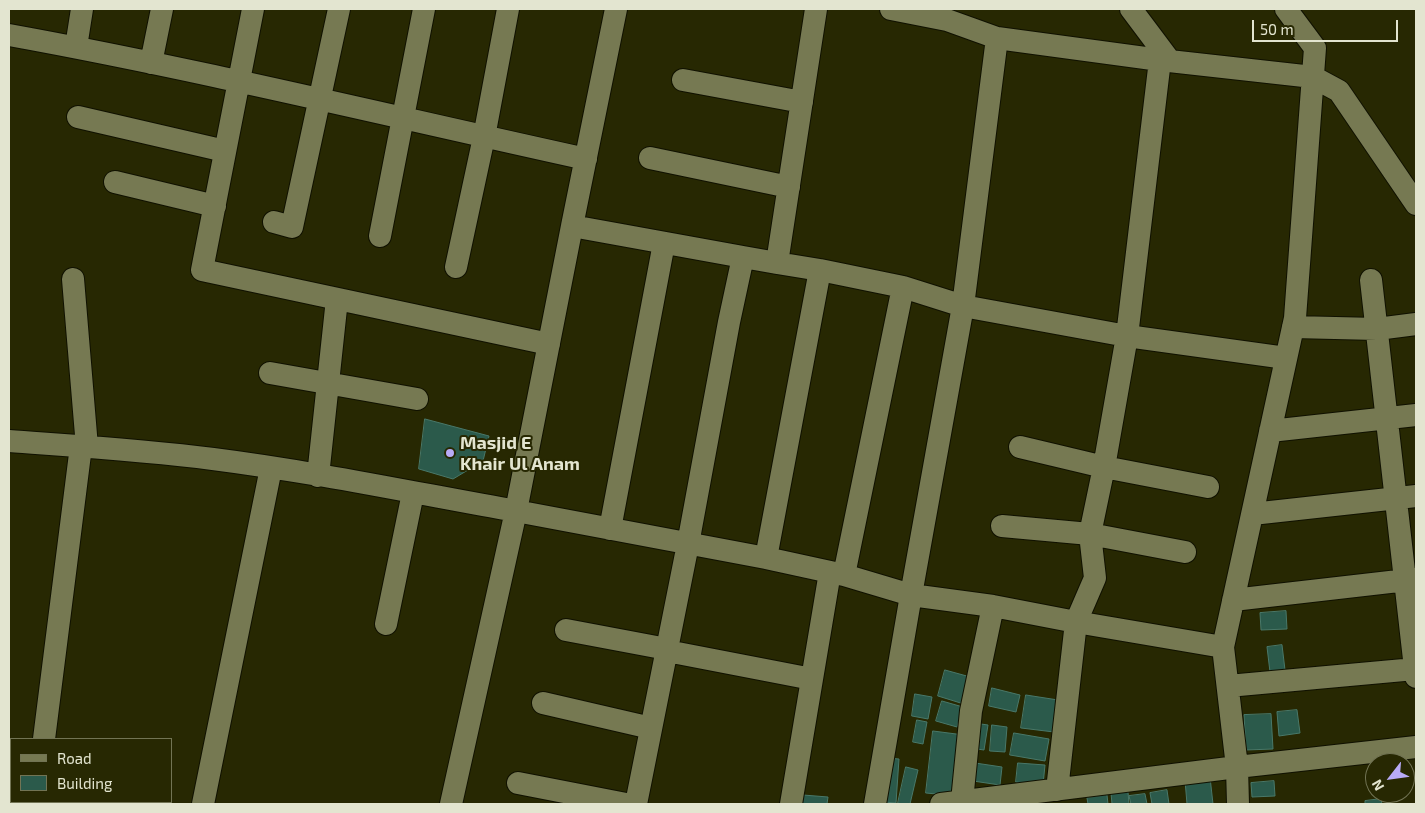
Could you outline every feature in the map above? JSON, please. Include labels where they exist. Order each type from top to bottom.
[{"type":"street","points":[[76,47],[82,9]]},
{"type":"street","points":[[151,63],[162,9]]},
{"type":"street","points":[[253,9],[202,270],[549,344]]},
{"type":"street","points":[[274,222],[292,227],[339,9]]},
{"type":"street","points":[[380,236],[424,9]]},
{"type":"street","points":[[456,267],[484,137],[508,9]]},
{"type":"street","points":[[451,804],[516,511],[616,9]]},
{"type":"street","points":[[777,263],[816,9]]},
{"type":"street","points":[[891,9],[948,14],[997,38],[1165,61],[1313,77],[1338,92],[1416,204]]},
{"type":"street","points":[[1057,790],[1076,622],[1095,578],[1090,534],[1104,468],[1127,336],[1165,61],[1131,9]]},
{"type":"street","points":[[1238,804],[1237,766],[1223,647],[1295,318],[1315,48],[1286,9]]},
{"type":"street","points":[[9,35],[239,81],[586,159]]},
{"type":"street","points":[[875,804],[963,306],[997,38]]},
{"type":"street","points":[[684,80],[802,102]]},
{"type":"street","points":[[78,118],[226,151]]},
{"type":"street","points":[[650,158],[788,187]]},
{"type":"street","points":[[114,182],[215,206]]},
{"type":"street","points":[[572,226],[820,270],[903,287],[963,306],[1127,336],[1286,358]]},
{"type":"street","points":[[610,529],[664,243]]},
{"type":"street","points":[[636,804],[743,257]]},
{"type":"street","points":[[766,558],[820,270]]},
{"type":"street","points":[[44,738],[84,446],[73,279]]},
{"type":"street","points":[[1228,686],[1416,667],[1406,497],[1387,419],[1371,280]]},
{"type":"street","points":[[791,804],[812,679],[903,287]]},
{"type":"street","points":[[318,476],[337,299]]},
{"type":"street","points":[[1293,326],[1377,329],[1416,324]]},
{"type":"street","points":[[270,373],[417,399]]},
{"type":"street","points":[[1270,431],[1416,415]]},
{"type":"street","points":[[9,441],[84,446],[212,459],[318,476],[766,558],[837,574],[911,595],[993,606],[1223,647]]},
{"type":"street","points":[[1020,447],[1104,468],[1208,487]]},
{"type":"street","points":[[203,804],[270,468]]},
{"type":"street","points":[[386,624],[413,493]]},
{"type":"street","points":[[1252,514],[1406,497]]},
{"type":"street","points":[[1002,526],[1090,534],[1185,552]]},
{"type":"street","points":[[1233,600],[1411,579]]},
{"type":"street","points":[[993,606],[952,803],[1237,766],[1416,747]]},
{"type":"street","points":[[566,630],[812,679]]},
{"type":"street","points":[[543,704],[651,728]]},
{"type":"street","points":[[518,783],[626,804]]},
{"type":"building","points":[[425,419],[489,436],[483,461],[453,479],[419,469]]},
{"type":"building","points":[[1286,611],[1287,629],[1261,630],[1260,613]]},
{"type":"building","points":[[1282,645],[1285,670],[1270,672],[1267,647]]},
{"type":"building","points":[[945,670],[974,678],[967,705],[938,696]]},
{"type":"building","points":[[992,688],[1020,695],[1016,712],[989,706]]},
{"type":"building","points":[[915,694],[932,697],[928,719],[912,716]]},
{"type":"building","points":[[1026,695],[1058,700],[1054,732],[1021,728]]},
{"type":"building","points":[[942,701],[963,707],[957,727],[936,721]]},
{"type":"building","points":[[1297,710],[1300,733],[1279,736],[1277,712]]},
{"type":"building","points":[[1271,714],[1273,749],[1246,750],[1244,715]]},
{"type":"building","points":[[917,720],[927,722],[923,744],[913,742]]},
{"type":"building","points":[[974,723],[988,725],[984,750],[970,748]]},
{"type":"building","points":[[992,725],[1007,727],[1005,752],[990,751]]},
{"type":"building","points":[[933,731],[964,735],[957,796],[926,793]]},
{"type":"building","points":[[1014,733],[1049,739],[1045,761],[1010,755]]},
{"type":"building","points":[[887,758],[899,759],[896,803],[884,802]]},
{"type":"building","points":[[975,763],[1002,767],[1000,785],[973,781]]},
{"type":"building","points":[[1018,763],[1045,765],[1043,785],[1016,782]]},
{"type":"building","points":[[906,767],[918,770],[910,804],[901,804],[898,803]]},
{"type":"building","points":[[1210,777],[1213,804],[1187,804],[1185,780]]},
{"type":"building","points":[[1274,781],[1275,796],[1252,797],[1251,783]]},
{"type":"building","points":[[1167,790],[1169,804],[1152,804],[1150,793]]},
{"type":"building","points":[[1128,792],[1129,804],[1112,804],[1111,793]]},
{"type":"building","points":[[1145,794],[1147,804],[1131,804],[1129,796]]},
{"type":"building","points":[[803,795],[828,797],[827,804],[800,804]]},
{"type":"building","points":[[1107,795],[1108,804],[1088,804],[1087,798]]},
{"type":"building","points":[[1382,803],[1382,804],[1365,804]]},
{"type":"place","name":"Masjid E Khair Ul Anam","points":[[450,453]]}]
